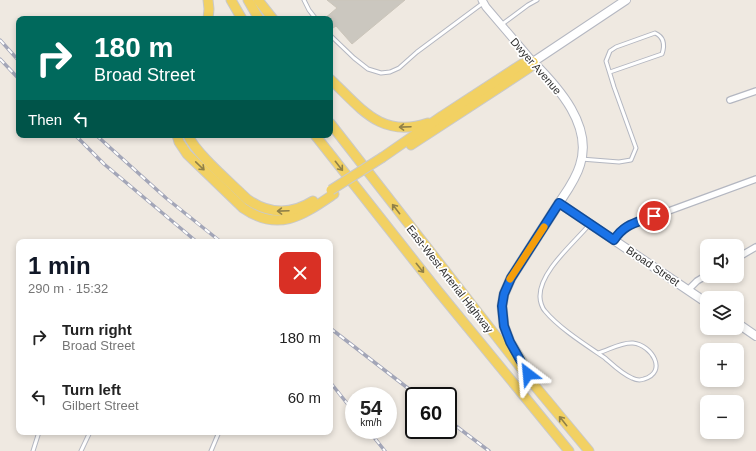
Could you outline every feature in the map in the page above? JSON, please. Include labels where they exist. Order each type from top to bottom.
[{"type":"main road","points":[[208,0],[208,16]]},
{"type":"main road","points":[[231,0],[240,16]]},
{"type":"main road","points":[[248,0],[257,16]]},
{"type":"main road","points":[[258,0],[271,16]]},
{"type":"main road","points":[[190,138],[198,150],[247,199],[254,204],[279,212],[303,208],[332,192],[529,68],[533,62],[626,0]]},
{"type":"main road","points":[[384,159],[442,116],[522,64],[533,62]]},
{"type":"main road","name":"Dwyer Avenue","points":[[533,62],[553,81],[573,111],[579,125],[583,141],[581,159],[576,177],[559,203]]},
{"type":"main road","points":[[333,82],[371,117],[383,124],[398,127],[413,127],[442,116]]},
{"type":"main road","name":"East-West Arterial Highway","points":[[333,127],[534,386],[589,451]]},
{"type":"main road","points":[[177,138],[187,154],[243,208],[263,218],[275,220],[299,216],[332,192]]},
{"type":"main road","name":"East-West Arterial Highway","points":[[318,138],[438,291],[569,451]]},
{"type":"main road","points":[[534,386],[522,361],[510,342],[504,326],[502,306],[504,294],[511,278],[559,203]]},
{"type":"main road","name":"Broad Street","points":[[559,203],[700,298]]},
{"type":"main road","points":[[744,328],[756,336]]},
{"type":"street","name":"Dwyer Avenue","points":[[482,2],[533,62]]},
{"type":"street","points":[[730,100],[756,91]]},
{"type":"street","points":[[614,240],[620,231],[625,227],[756,179]]},
{"type":"street","points":[[744,254],[756,247]]},
{"type":"street","points":[[688,290],[700,279]]},
{"type":"lane","points":[[304,0],[314,16]]},
{"type":"lane","points":[[528,0],[528,5]]},
{"type":"lane","points":[[501,25],[537,0]]},
{"type":"lane","points":[[333,38],[368,69],[381,73],[390,72],[399,68],[482,2]]},
{"type":"lane","points":[[581,159],[619,162],[631,160],[636,148],[606,61],[610,51],[616,47],[655,33],[662,39],[664,44],[662,54],[610,72]]},
{"type":"lane","points":[[591,224],[552,267],[542,283],[540,297],[543,309],[553,320],[631,378],[638,380],[644,379],[652,375],[656,367],[655,358],[650,351],[633,343],[622,344],[598,353]]},
{"type":"lane","points":[[33,451],[38,435]]},
{"type":"lane","points":[[81,451],[89,435]]},
{"type":"lane","points":[[210,451],[218,435]]},
{"type":"building","points":[[327,0],[405,0],[352,44],[336,26],[333,28],[333,16],[328,16],[337,8]]},
{"type":"railway","points":[[0,40],[16,58]]},
{"type":"railway","points":[[0,59],[16,76]]},
{"type":"railway","points":[[78,138],[104,164],[193,239]]},
{"type":"railway","points":[[99,138],[166,198],[217,239]]},
{"type":"railway","points":[[333,330],[406,387]]},
{"type":"railway","points":[[333,386],[345,401]]},
{"type":"railway","points":[[457,427],[489,451]]},
{"type":"railway","points":[[375,439],[385,451]]},
{"type":"slow traffic","points":[[510,279],[544,227]]},
{"type":"route","points":[[528,374],[510,342],[504,326],[502,306],[504,294],[511,278],[559,203],[614,240],[620,231],[625,227],[654,216]]}]
